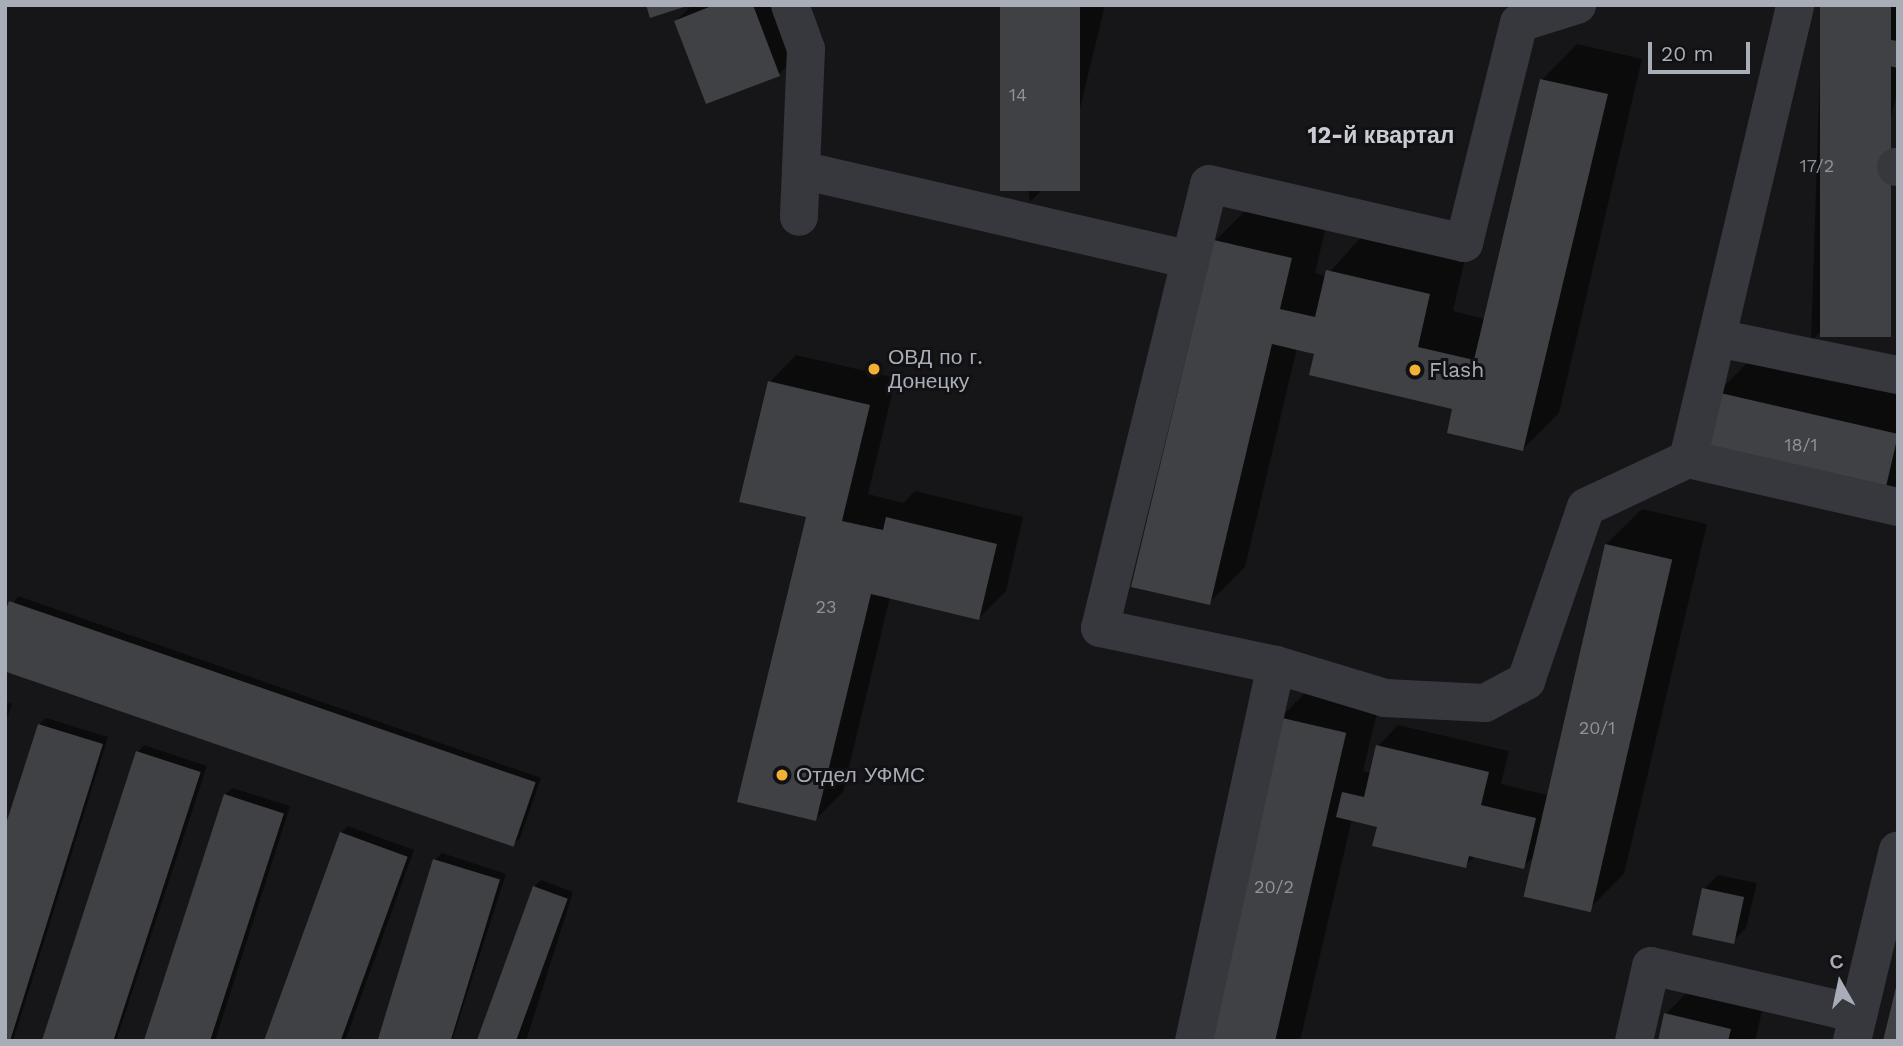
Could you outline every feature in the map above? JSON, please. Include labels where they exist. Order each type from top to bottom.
[{"type":"street","points":[[790,5],[806,49],[799,217]]},
{"type":"street","points":[[1577,5],[1519,23],[1464,243],[1209,184],[1100,628],[1276,665],[1385,698],[1485,703],[1526,681],[1586,507],[1688,459],[1898,506]]},
{"type":"street","points":[[1688,459],[1795,5]]},
{"type":"street","points":[[801,170],[1191,260]]},
{"type":"street","points":[[1717,338],[1898,375]]},
{"type":"street","points":[[1194,1041],[1276,665]]},
{"type":"street","points":[[1634,1041],[1651,966],[1855,1027],[1898,850]]},
{"type":"building","points":[[646,5],[687,5],[687,6],[650,18]]},
{"type":"building","points":[[714,5],[753,5],[780,76],[706,104],[674,21]]},
{"type":"building","points":[[1000,5],[1080,5],[1080,191],[1000,191]]},
{"type":"building","points":[[1820,5],[1891,5],[1891,337],[1820,337]]},
{"type":"building","points":[[1891,40],[1898,41],[1898,68],[1885,65]]},
{"type":"building","points":[[1540,79],[1608,94],[1523,451],[1447,433],[1452,409],[1309,375],[1314,354],[1272,344],[1210,605],[1131,587],[1214,240],[1292,258],[1280,309],[1315,317],[1326,270],[1430,294],[1418,347],[1474,360]]},
{"type":"building","points":[[768,381],[870,405],[842,521],[883,530],[886,517],[997,544],[979,620],[871,594],[816,821],[737,802],[806,517],[739,502]]},
{"type":"building","points":[[1716,392],[1898,434],[1883,498],[1701,456]]},
{"type":"building","points":[[1605,544],[1672,560],[1591,912],[1524,897]]},
{"type":"building","points":[[9,601],[536,782],[514,847],[5,672],[5,613]]},
{"type":"building","points":[[1278,717],[1346,733],[1275,1041],[1203,1041]]},
{"type":"building","points":[[38,724],[103,744],[10,1041],[5,1041],[5,827]]},
{"type":"building","points":[[1376,745],[1489,772],[1481,805],[1536,818],[1524,869],[1469,856],[1466,868],[1372,846],[1377,827],[1336,817],[1342,792],[1364,797]]},
{"type":"building","points":[[136,751],[201,772],[113,1041],[42,1041]]},
{"type":"building","points":[[224,794],[284,813],[210,1041],[144,1040]]},
{"type":"building","points":[[340,832],[408,857],[341,1041],[264,1041]]},
{"type":"building","points":[[433,859],[500,879],[451,1041],[377,1041]]},
{"type":"building","points":[[533,886],[568,899],[516,1041],[477,1039]]},
{"type":"building","points":[[1702,888],[1744,897],[1734,944],[1692,935]]},
{"type":"building","points":[[1897,983],[1898,1041],[1883,1041]]},
{"type":"building","points":[[1664,1013],[1731,1029],[1728,1041],[1658,1041]]},
{"type":"place","name":"ОВД по г. Донецку","points":[[874,369]]},
{"type":"place","name":"Flash","points":[[1415,370]]},
{"type":"place","name":"Отдел УФМС","points":[[782,775]]},
{"type":"district","name":"12-й квартал","points":[[1381,136]]}]
